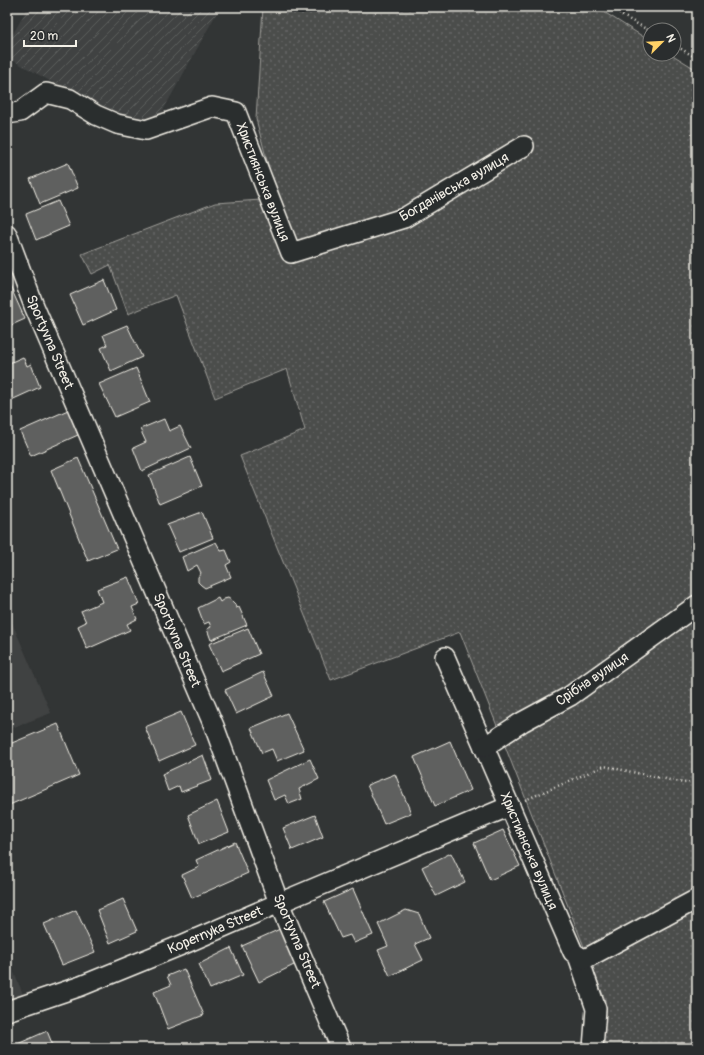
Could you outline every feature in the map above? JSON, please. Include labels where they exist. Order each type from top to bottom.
[{"type":"street","name":"Християнська вулиця","points":[[7,114],[20,112],[46,93],[70,100],[96,115],[117,124],[146,130],[212,107],[236,112],[291,252]]},
{"type":"street","name":"Богданівська вулиця","points":[[291,252],[404,218],[524,146]]},
{"type":"street","name":"Sportyvna Street","points":[[7,234],[34,306],[214,726],[280,902],[341,1048]]},
{"type":"street","name":"Срібна вулиця","points":[[484,747],[522,722],[570,696],[697,605]]},
{"type":"street","name":"Християнська вулиця","points":[[445,657],[573,952],[578,956],[596,1009],[593,1048]]},
{"type":"street","name":"Kopernyka Street","points":[[7,1011],[81,986],[510,806]]},
{"type":"street","points":[[578,956],[585,958],[697,899]]},
{"type":"path","points":[[614,7],[624,16],[642,26]]},
{"type":"path","points":[[682,50],[697,58]]},
{"type":"path","points":[[510,806],[604,766],[684,783],[697,781]]},
{"type":"shaded area","points":[[28,7],[220,7],[149,136],[7,57],[7,45]]},
{"type":"shaded area","points":[[263,7],[600,7],[604,12],[642,36],[642,62],[682,62],[682,61],[697,70],[697,1033],[692,1048],[602,1048],[605,1000],[460,632],[331,680],[240,456],[305,430],[287,369],[215,398],[176,295],[128,314],[110,265],[92,274],[82,254],[215,203],[277,199],[256,119]]},
{"type":"shaded area","points":[[10,618],[51,713],[7,730],[7,620]]},
{"type":"shaded area","points":[[7,956],[23,994],[7,1000]]},
{"type":"building","points":[[68,163],[78,188],[40,204],[30,179]]},
{"type":"building","points":[[58,201],[69,226],[36,240],[26,214]]},
{"type":"building","points":[[104,280],[116,310],[83,325],[70,295]]},
{"type":"building","points":[[10,286],[25,319],[7,327],[7,287]]},
{"type":"building","points":[[127,325],[142,357],[111,371],[101,348],[107,345],[103,335]]},
{"type":"building","points":[[23,357],[27,366],[31,364],[40,387],[7,402],[7,364]]},
{"type":"building","points":[[136,368],[150,402],[115,417],[99,384]]},
{"type":"building","points":[[68,410],[78,435],[31,456],[20,431]]},
{"type":"building","points":[[164,419],[169,431],[180,426],[191,448],[142,471],[133,448],[146,442],[140,429]]},
{"type":"building","points":[[190,457],[202,486],[160,504],[149,475]]},
{"type":"building","points":[[78,458],[117,549],[88,561],[51,470]]},
{"type":"building","points":[[202,512],[213,538],[179,552],[167,525]]},
{"type":"building","points":[[216,542],[221,551],[226,550],[231,562],[226,565],[231,577],[205,588],[198,582],[198,577],[201,573],[197,565],[187,571],[182,557]]},
{"type":"building","points":[[128,577],[139,604],[132,607],[137,619],[127,624],[130,630],[87,649],[78,626],[86,622],[81,611],[102,602],[97,589]]},
{"type":"building","points":[[218,598],[220,602],[228,598],[235,604],[236,608],[239,607],[247,625],[211,640],[207,629],[211,627],[209,622],[204,624],[198,608]]},
{"type":"building","points":[[248,628],[259,654],[221,671],[209,644]]},
{"type":"building","points":[[263,672],[274,696],[236,714],[225,690]]},
{"type":"building","points":[[181,712],[195,745],[159,761],[145,727]]},
{"type":"building","points":[[287,713],[304,750],[277,761],[272,749],[262,753],[251,728]]},
{"type":"building","points":[[58,724],[79,775],[7,806],[7,745]]},
{"type":"building","points":[[450,741],[471,790],[435,806],[414,757]]},
{"type":"building","points":[[203,755],[212,780],[181,792],[179,786],[168,791],[162,774]]},
{"type":"building","points":[[310,759],[319,779],[299,789],[302,799],[289,804],[285,795],[274,800],[266,780]]},
{"type":"building","points":[[395,774],[411,813],[384,824],[367,785]]},
{"type":"building","points":[[217,801],[229,832],[199,844],[188,815]]},
{"type":"building","points":[[315,815],[323,837],[292,850],[283,828]]},
{"type":"building","points":[[503,830],[520,866],[490,880],[474,843]]},
{"type":"building","points":[[235,842],[248,873],[192,898],[182,875],[199,867],[196,860]]},
{"type":"building","points":[[451,853],[465,882],[436,896],[422,867]]},
{"type":"building","points":[[353,889],[373,935],[354,943],[350,935],[341,938],[324,902]]},
{"type":"building","points":[[123,899],[137,931],[110,943],[97,910]]},
{"type":"building","points":[[76,910],[95,952],[62,965],[44,924]]},
{"type":"building","points":[[406,910],[419,914],[429,938],[415,944],[423,960],[390,976],[378,950],[388,946],[378,924]]},
{"type":"building","points":[[280,929],[296,964],[259,982],[242,946]]},
{"type":"building","points":[[231,948],[243,975],[210,989],[199,964]]},
{"type":"building","points":[[184,969],[204,1015],[168,1029],[154,992],[171,985],[167,976]]},
{"type":"building","points":[[47,1031],[54,1048],[14,1048],[13,1046]]}]
